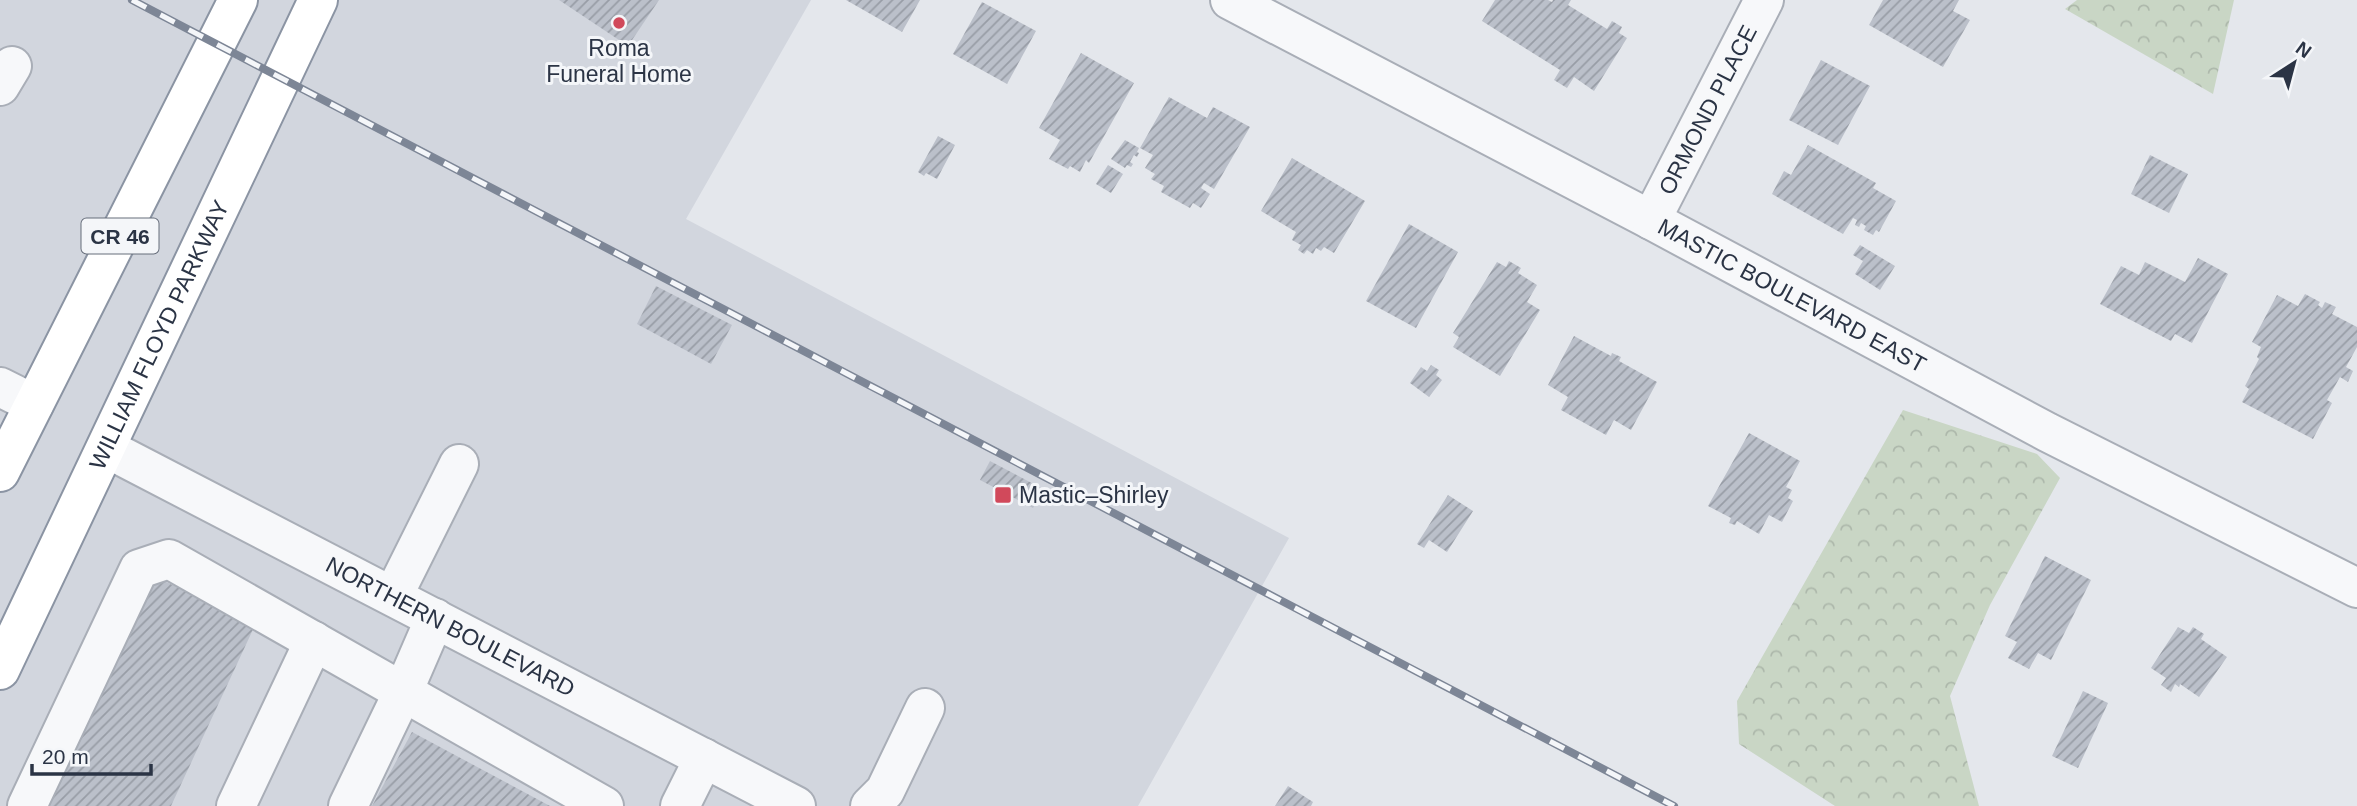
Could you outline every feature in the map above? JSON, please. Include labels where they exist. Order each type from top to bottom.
[{"type":"highway","name":"CR 46","points":[[0,472],[238,0]]},
{"type":"highway","name":"WILLIAM FLOYD PARKWAY","points":[[0,670],[317,0]]},
{"type":"street","name":"MASTIC BOULEVARD EAST","points":[[1230,0],[1651,220],[2047,432],[2357,588]]},
{"type":"street","name":"ORMOND PLACE","points":[[1651,220],[1765,0]]},
{"type":"street","points":[[0,387],[34,404]]},
{"type":"street","name":"NORTHERN BOULEVARD","points":[[106,448],[796,806]]},
{"type":"street","points":[[393,596],[458,464]]},
{"type":"street","points":[[27,806],[139,569],[169,559],[604,806]]},
{"type":"street","points":[[348,806],[435,618]]},
{"type":"street","points":[[236,806],[314,641]]},
{"type":"street","points":[[870,806],[885,791],[925,708]]},
{"type":"street","points":[[680,806],[704,758]]},
{"type":"shaded area","points":[[0,0],[811,0],[686,219],[1289,538],[1138,806],[0,806]]},
{"type":"green space","points":[[2077,0],[2234,0],[2213,94],[2065,9]]},
{"type":"green space","points":[[1903,410],[2037,454],[2060,478],[1990,605],[1950,696],[1979,806],[1835,806],[1739,744],[1737,701]]},
{"type":"building","name":"Roma Funeral Home","points":[[559,0],[659,0],[628,46]]},
{"type":"building","points":[[846,0],[920,0],[902,32]]},
{"type":"building","points":[[1495,0],[1571,0],[1568,5],[1607,29],[1612,21],[1622,27],[1619,33],[1627,38],[1594,91],[1574,77],[1567,88],[1554,80],[1560,70],[1482,21]]},
{"type":"building","points":[[1883,0],[1959,0],[1953,11],[1970,20],[1943,67],[1869,25]]},
{"type":"building","points":[[982,2],[1036,31],[1007,84],[953,54]]},
{"type":"building","points":[[1081,53],[1134,83],[1089,163],[1086,160],[1080,172],[1049,159],[1060,140],[1039,128]]},
{"type":"building","points":[[1821,60],[1870,86],[1838,145],[1789,120]]},
{"type":"building","points":[[1169,97],[1207,118],[1213,107],[1250,127],[1214,189],[1204,183],[1201,188],[1210,194],[1201,208],[1193,203],[1190,208],[1161,192],[1164,186],[1151,179],[1155,174],[1145,168],[1153,155],[1140,148]]},
{"type":"building","points":[[938,136],[955,145],[937,179],[918,172]]},
{"type":"building","points":[[1125,140],[1139,148],[1139,153],[1137,157],[1134,155],[1130,162],[1133,164],[1131,167],[1127,165],[1125,168],[1111,159]]},
{"type":"building","points":[[1808,145],[1876,183],[1873,188],[1896,201],[1879,232],[1876,230],[1873,235],[1864,230],[1866,226],[1861,223],[1859,227],[1855,225],[1857,220],[1853,218],[1843,234],[1772,194],[1784,171],[1791,175]]},
{"type":"building","points":[[2150,155],[2188,174],[2169,213],[2131,194]]},
{"type":"building","points":[[1292,158],[1365,201],[1334,253],[1324,247],[1321,251],[1316,248],[1313,254],[1307,250],[1304,254],[1298,250],[1301,245],[1292,240],[1296,232],[1261,211]]},
{"type":"building","points":[[1108,165],[1123,174],[1111,193],[1096,184]]},
{"type":"building","points":[[1409,224],[1458,252],[1416,328],[1366,301]]},
{"type":"building","points":[[1860,245],[1895,266],[1880,290],[1855,274],[1863,261],[1853,255]]},
{"type":"building","points":[[2198,258],[2228,274],[2192,343],[2175,334],[2171,341],[2100,304],[2121,266],[2139,275],[2145,262],[2185,282]]},
{"type":"building","points":[[1509,261],[1521,268],[1518,273],[1537,285],[1527,302],[1540,310],[1500,376],[1453,347],[1459,337],[1453,333],[1497,262],[1506,267]]},
{"type":"building","points":[[656,286],[732,325],[711,364],[637,324]]},
{"type":"building","points":[[2305,294],[2320,302],[2318,305],[2322,308],[2325,302],[2336,307],[2332,314],[2357,327],[2357,347],[2346,367],[2353,371],[2348,382],[2340,377],[2327,400],[2332,403],[2313,439],[2242,402],[2249,389],[2245,386],[2259,359],[2257,357],[2261,347],[2252,342],[2277,295],[2298,306]]},
{"type":"building","points":[[1574,336],[1611,356],[1612,353],[1621,357],[1619,361],[1657,382],[1631,430],[1614,420],[1606,435],[1561,410],[1568,397],[1548,385]]},
{"type":"building","points":[[1431,365],[1439,370],[1436,375],[1442,380],[1429,397],[1410,383],[1421,367],[1427,371]]},
{"type":"building","points":[[1749,433],[1800,461],[1786,487],[1792,490],[1788,498],[1793,501],[1782,522],[1769,515],[1759,534],[1737,521],[1735,525],[1729,523],[1731,518],[1708,506]]},
{"type":"building","points":[[990,461],[1043,489],[1033,508],[980,480]]},
{"type":"building","points":[[1448,495],[1473,511],[1447,552],[1429,540],[1424,548],[1417,544]]},
{"type":"building","points":[[2045,556],[2091,580],[2051,660],[2038,653],[2029,669],[2008,658],[2017,642],[2005,636]]},
{"type":"building","points":[[155,577],[256,623],[171,806],[49,806]]},
{"type":"building","points":[[2178,627],[2189,633],[2193,627],[2204,634],[2201,639],[2227,657],[2199,697],[2180,684],[2179,687],[2175,684],[2171,692],[2161,685],[2166,678],[2151,668]]},
{"type":"building","points":[[2083,691],[2108,703],[2078,768],[2052,756]]},
{"type":"building","points":[[412,732],[550,806],[372,806]]},
{"type":"building","points":[[1288,786],[1313,802],[1311,806],[1275,806]]},
{"type":"railway","points":[[132,0],[1674,806]]},
{"type":"place","name":"Roma Funeral Home","points":[[619,23]]},
{"type":"place","name":"Mastic–Shirley","points":[[1003,495]]}]
